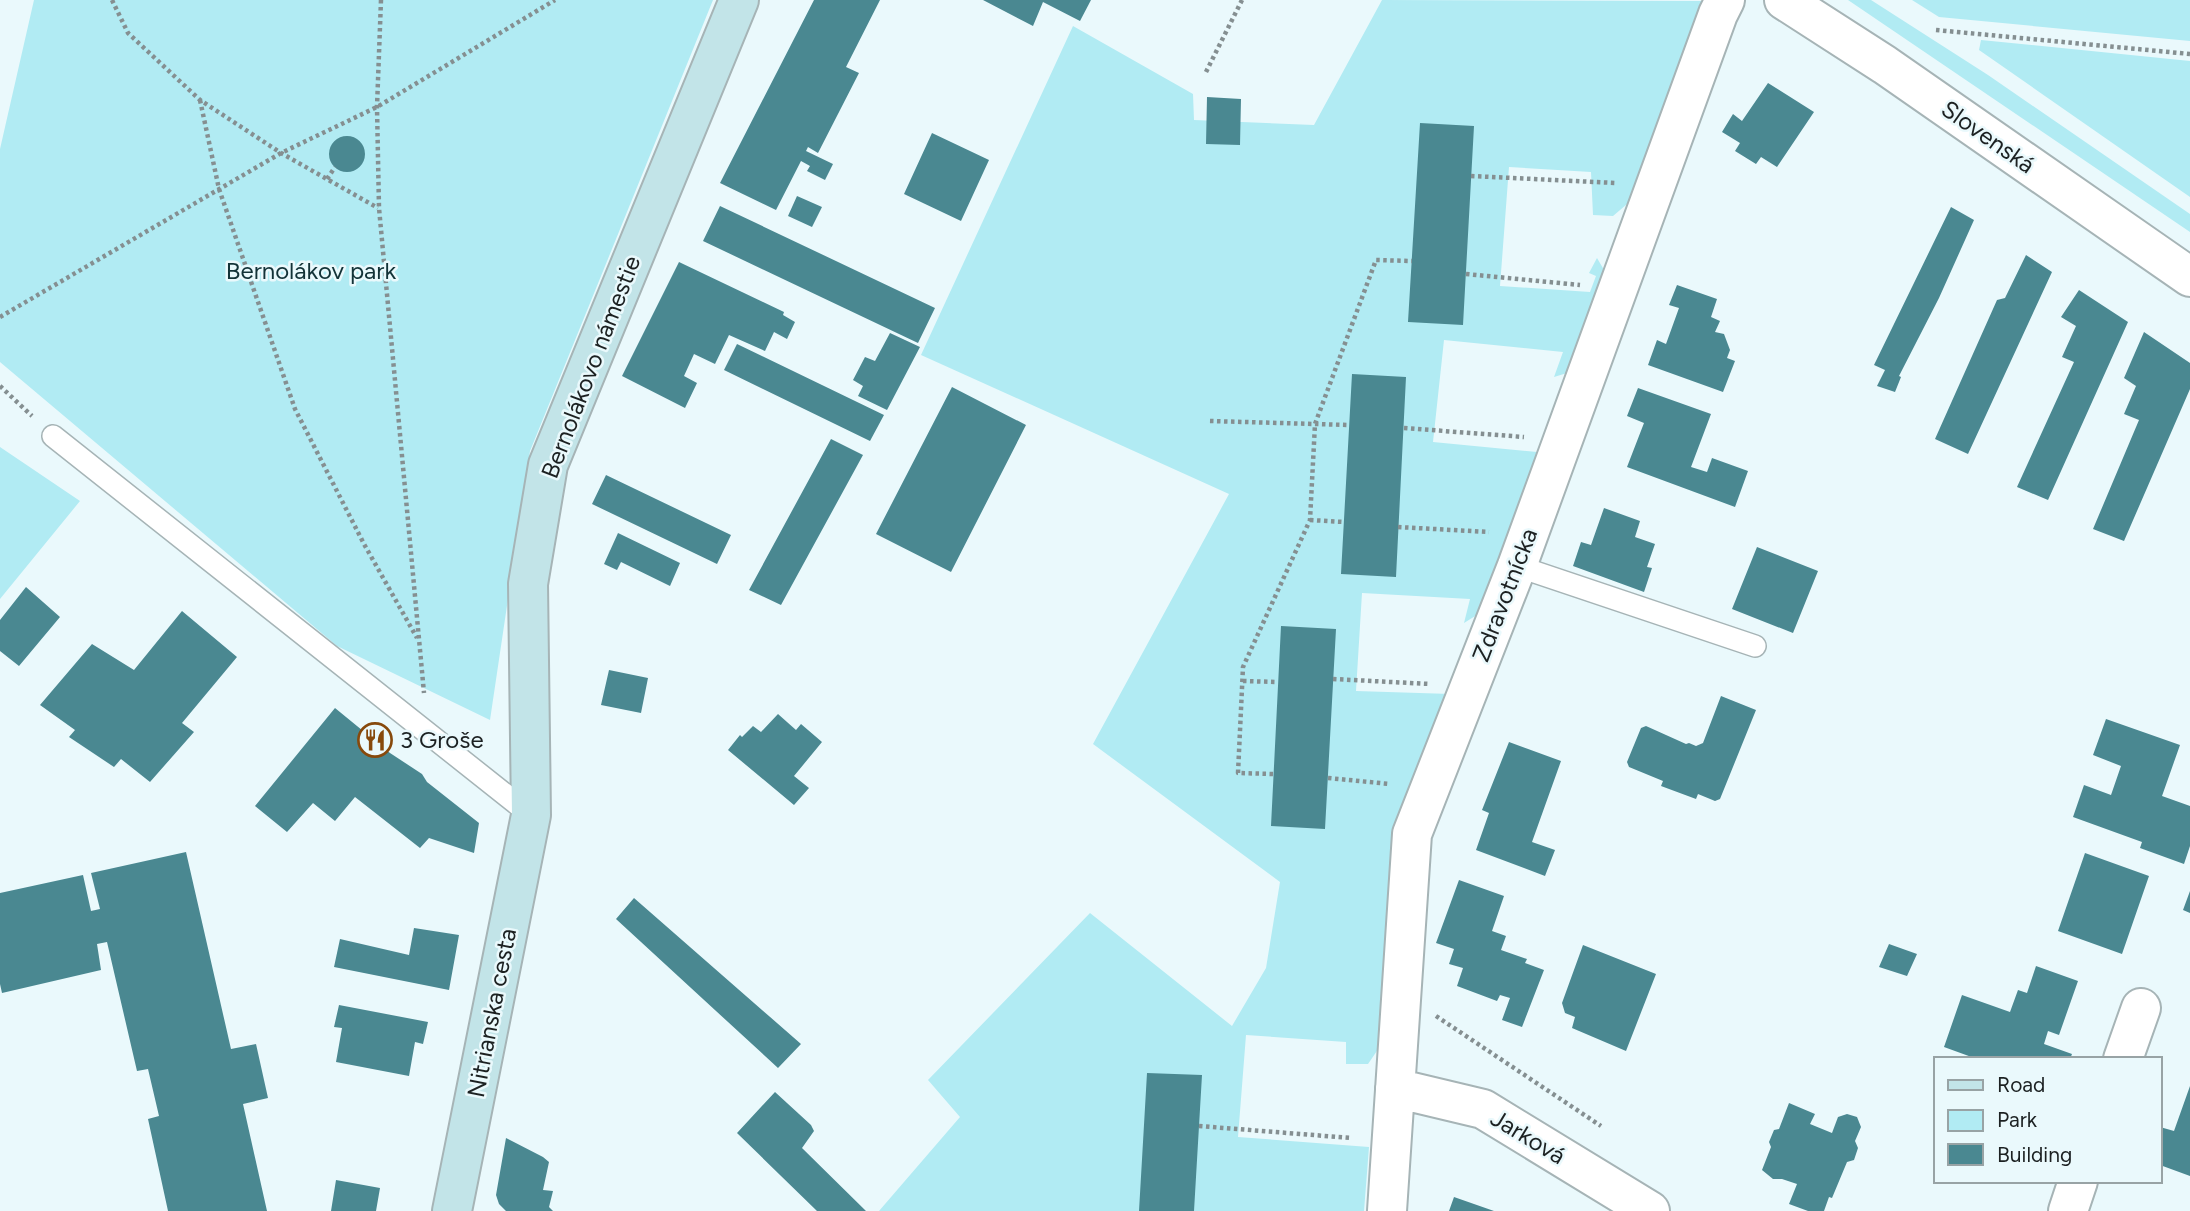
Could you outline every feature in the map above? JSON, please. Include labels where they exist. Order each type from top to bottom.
[{"type":"main road","name":"Bernolákovo námestie","points":[[531,815],[528,584],[548,465],[739,0]]},
{"type":"main road","name":"Nitrianska cesta","points":[[456,1209],[531,815]]},
{"type":"street","name":"Zdravotnícka","points":[[1387,1211],[1412,834],[1517,566],[1713,26],[1725,0]]},
{"type":"street","name":"Slovenská","points":[[1784,0],[1885,65],[2190,277]]},
{"type":"street","points":[[2124,1057],[2141,1008]]},
{"type":"street","name":"Jarková","points":[[1395,1088],[1483,1109],[1650,1211]]},
{"type":"street","points":[[2068,1211],[2077,1183]]},
{"type":"lane","points":[[53,436],[531,815]]},
{"type":"lane","points":[[1517,566],[1755,646]]},
{"type":"path","points":[[112,0],[128,33],[200,100],[281,153],[379,208]]},
{"type":"path","points":[[381,0],[377,107],[379,208],[429,734]]},
{"type":"path","points":[[0,317],[281,153],[377,107],[555,0]]},
{"type":"path","points":[[1206,72],[1242,0]]},
{"type":"path","points":[[1936,30],[2190,54]]},
{"type":"path","points":[[200,100],[219,188],[295,409],[364,544],[419,641]]},
{"type":"path","points":[[327,179],[335,167]]},
{"type":"path","points":[[1471,176],[1617,183]]},
{"type":"path","points":[[1273,774],[1238,773],[1243,667],[1310,520],[1315,424],[1376,260],[1412,261]]},
{"type":"path","points":[[1466,274],[1580,285]]},
{"type":"path","points":[[0,386],[53,436]]},
{"type":"path","points":[[1210,421],[1349,425]]},
{"type":"path","points":[[1404,428],[1525,437]]},
{"type":"path","points":[[1310,520],[1343,522]]},
{"type":"path","points":[[1398,527],[1489,531]]},
{"type":"path","points":[[1333,680],[1431,684]]},
{"type":"path","points":[[1243,681],[1278,682]]},
{"type":"path","points":[[1328,778],[1395,785]]},
{"type":"path","points":[[1435,1015],[1601,1126]]},
{"type":"path","points":[[1199,1126],[1351,1138]]},
{"type":"green space","name":"Bernolákov park","points":[[34,0],[713,0],[530,451],[490,720],[337,646],[0,362],[0,149]]},
{"type":"green space","points":[[1382,0],[1701,1],[1700,21],[1633,199],[1613,216],[1593,215],[1591,172],[1509,167],[1500,286],[1590,292],[1596,276],[1589,273],[1597,258],[1607,275],[1567,373],[1554,377],[1563,352],[1444,340],[1433,442],[1537,452],[1480,613],[1464,623],[1470,599],[1362,593],[1356,691],[1451,694],[1381,1045],[1368,1064],[1346,1064],[1346,1042],[1246,1035],[1238,1137],[1369,1147],[1364,1211],[879,1211],[960,1117],[928,1080],[1090,913],[1232,1026],[1266,968],[1280,882],[1093,744],[1229,494],[921,355],[1073,26],[1193,94],[1194,120],[1314,125]]},
{"type":"green space","points":[[1848,0],[1871,0],[1988,75],[2190,214],[2190,232]]},
{"type":"green space","points":[[1912,0],[2190,0],[2190,41],[1939,17]]},
{"type":"green space","points":[[1981,40],[2190,61],[2190,197],[1979,50]]},
{"type":"green space","points":[[0,447],[80,501],[0,599]]},
{"type":"building","points":[[814,0],[880,0],[846,67],[859,73],[818,153],[808,147],[806,151],[833,164],[825,180],[807,171],[810,166],[801,161],[776,210],[720,183]]},
{"type":"building","points":[[983,0],[1091,0],[1080,21],[1043,2],[1033,26]]},
{"type":"building","points":[[1768,83],[1814,112],[1777,167],[1761,157],[1756,164],[1735,151],[1740,143],[1722,132],[1733,114],[1742,121]]},
{"type":"building","points":[[1207,97],[1241,99],[1240,145],[1206,144]]},
{"type":"building","points":[[1420,123],[1474,126],[1463,325],[1408,322]]},
{"type":"building","points":[[932,133],[989,160],[961,221],[904,194]]},
{"type":"building","points":[[347,136],[360,141],[365,154],[360,167],[347,172],[334,167],[329,154],[334,141]]},
{"type":"building","points":[[797,196],[822,207],[812,227],[788,216]]},
{"type":"building","points":[[720,206],[935,308],[918,343],[703,241]]},
{"type":"building","points":[[1951,207],[1974,220],[1939,298],[1899,376],[1901,377],[1895,392],[1877,386],[1885,370],[1874,365]]},
{"type":"building","points":[[2026,255],[2052,272],[1968,454],[1935,439],[1997,300],[2005,298]]},
{"type":"building","points":[[679,262],[784,312],[783,315],[795,322],[787,339],[774,332],[765,351],[729,335],[715,364],[694,354],[684,376],[697,383],[685,408],[622,376]]},
{"type":"building","points":[[1677,285],[1717,299],[1711,317],[1720,321],[1715,332],[1724,334],[1730,350],[1727,358],[1735,361],[1723,392],[1648,365],[1657,340],[1666,344],[1679,308],[1669,305]]},
{"type":"building","points":[[2079,290],[2128,322],[2048,500],[2017,487],[2074,362],[2062,357],[2076,326],[2061,317]]},
{"type":"building","points":[[2144,332],[2190,363],[2190,389],[2124,541],[2093,529],[2139,420],[2124,414],[2136,386],[2124,378]]},
{"type":"building","points":[[890,333],[920,347],[887,410],[858,396],[863,386],[853,380],[865,357],[875,361]]},
{"type":"building","points":[[737,344],[884,415],[870,441],[724,370]]},
{"type":"building","points":[[1352,374],[1406,377],[1396,577],[1341,574]]},
{"type":"building","points":[[952,387],[1026,425],[951,572],[876,534]]},
{"type":"building","points":[[1638,388],[1711,414],[1691,467],[1707,472],[1712,458],[1748,471],[1735,507],[1627,467],[1644,423],[1627,416]]},
{"type":"building","points":[[831,439],[863,455],[781,605],[749,590]]},
{"type":"building","points":[[606,475],[731,535],[717,564],[592,504]]},
{"type":"building","points":[[1604,508],[1640,521],[1635,537],[1655,544],[1647,567],[1652,568],[1644,592],[1573,566],[1581,542],[1591,545]]},
{"type":"building","points":[[618,533],[680,563],[670,586],[621,562],[617,570],[604,564]]},
{"type":"building","points":[[1757,547],[1818,571],[1793,633],[1732,609]]},
{"type":"building","points":[[26,587],[60,617],[19,666],[0,651],[0,620]]},
{"type":"building","points":[[182,611],[237,657],[182,723],[194,732],[150,782],[121,759],[114,767],[69,737],[75,730],[40,705],[92,644],[134,670]]},
{"type":"building","points":[[1281,626],[1336,629],[1325,829],[1271,826]]},
{"type":"building","points":[[609,670],[648,678],[641,713],[601,705]]},
{"type":"building","points":[[1721,696],[1756,710],[1720,799],[1715,801],[1698,794],[1696,799],[1661,786],[1663,781],[1629,767],[1627,762],[1641,728],[1646,726],[1686,744],[1696,746],[1703,743]]},
{"type":"building","points":[[335,708],[390,753],[422,774],[427,782],[479,823],[474,853],[429,838],[420,848],[355,797],[335,821],[313,803],[287,832],[255,806]]},
{"type":"building","points":[[778,714],[796,730],[801,724],[822,742],[794,776],[809,788],[794,805],[728,750],[740,735],[742,737],[753,726],[761,732]]},
{"type":"building","points":[[2106,719],[2180,745],[2162,796],[2190,806],[2190,846],[2184,864],[2140,848],[2142,842],[2073,817],[2084,785],[2111,795],[2121,766],[2093,755]]},
{"type":"building","points":[[1509,742],[1561,761],[1532,842],[1555,850],[1545,876],[1476,850],[1489,813],[1482,810]]},
{"type":"building","points":[[186,852],[231,1049],[256,1044],[268,1098],[243,1104],[267,1211],[168,1211],[148,1119],[159,1116],[148,1069],[137,1071],[107,942],[97,944],[101,970],[2,993],[0,893],[83,875],[91,911],[100,909],[91,873]]},
{"type":"building","points":[[2085,853],[2149,876],[2122,954],[2058,931]]},
{"type":"building","points":[[1459,880],[1504,896],[1492,931],[1506,936],[1501,950],[1527,959],[1525,963],[1544,970],[1522,1027],[1502,1020],[1510,998],[1500,995],[1497,1001],[1457,986],[1463,968],[1449,964],[1454,949],[1436,943]]},
{"type":"building","points":[[2190,891],[2190,913],[2183,910]]},
{"type":"building","points":[[634,898],[801,1044],[778,1068],[616,919]]},
{"type":"building","points":[[414,928],[459,935],[449,990],[334,967],[340,939],[409,955]]},
{"type":"building","points":[[1889,944],[1917,954],[1907,976],[1879,967]]},
{"type":"building","points":[[1583,945],[1656,974],[1626,1051],[1572,1028],[1575,1017],[1565,1013],[1562,1003]]},
{"type":"building","points":[[2036,966],[2078,981],[2059,1035],[2048,1031],[2044,1044],[2072,1054],[2071,1057],[1972,1057],[1944,1047],[1962,995],[2010,1012],[2018,990],[2027,993]]},
{"type":"building","points":[[339,1005],[428,1022],[423,1044],[415,1042],[409,1076],[336,1062],[342,1028],[334,1027]]},
{"type":"building","points":[[1147,1073],[1202,1075],[1194,1211],[1139,1211]]},
{"type":"building","points":[[2190,1086],[2190,1176],[2162,1166],[2162,1128],[2174,1131]]},
{"type":"building","points":[[775,1092],[811,1125],[814,1131],[802,1148],[866,1211],[817,1211],[737,1133]]},
{"type":"building","points":[[1789,1103],[1815,1114],[1810,1124],[1832,1133],[1838,1117],[1847,1114],[1857,1117],[1861,1127],[1855,1141],[1858,1148],[1854,1160],[1847,1162],[1824,1211],[1808,1211],[1789,1204],[1797,1184],[1773,1179],[1762,1170],[1771,1147],[1769,1142],[1774,1130],[1779,1129]]},
{"type":"building","points":[[506,1138],[549,1162],[543,1190],[553,1191],[549,1207],[553,1211],[506,1211],[499,1204],[496,1195]]},
{"type":"building","points":[[336,1180],[380,1188],[376,1211],[331,1211]]},
{"type":"building","points":[[1454,1197],[1494,1211],[1449,1211]]},
{"type":"place","name":"3 Groše","points":[[375,740]]}]
